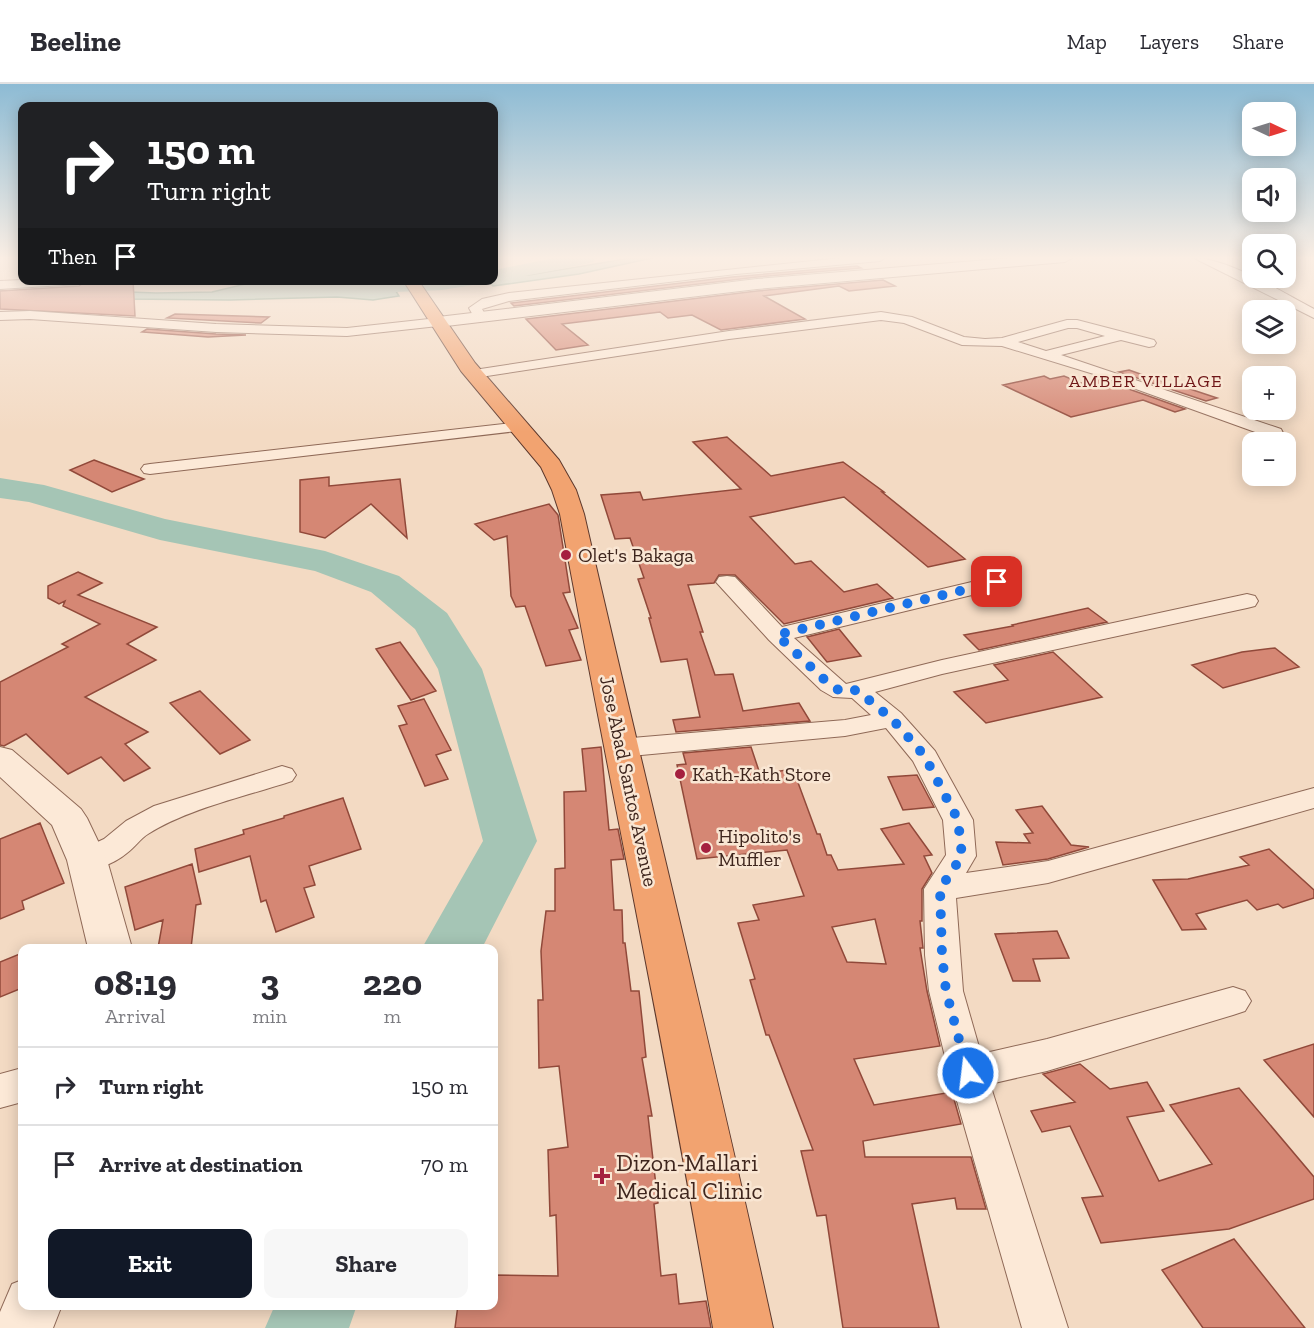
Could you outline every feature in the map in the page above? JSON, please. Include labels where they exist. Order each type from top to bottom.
[{"type":"highway","name":"Jose Abad Santos Avenue","points":[[434,316],[471,370],[551,465],[572,514],[620,748],[703,1120],[743,1328]]},
{"type":"street","points":[[18,316],[216,328],[347,332],[479,316]]},
{"type":"street","points":[[881,316],[907,320],[962,341],[1004,342],[1102,372],[1272,432]]},
{"type":"street","points":[[471,370],[881,316]]},
{"type":"street","points":[[1004,342],[1067,324],[1086,325],[1149,343]]},
{"type":"street","points":[[1044,355],[1123,335]]},
{"type":"street","points":[[150,470],[520,427]]},
{"type":"street","points":[[727,582],[777,635],[830,685],[842,692],[942,667],[1247,601]]},
{"type":"street","points":[[777,635],[997,582]]},
{"type":"street","points":[[857,690],[892,719],[925,757],[958,820],[962,856],[940,889],[942,955],[946,991],[968,1073],[1045,1328]]},
{"type":"street","points":[[620,748],[845,728],[892,719]]},
{"type":"street","points":[[0,758],[68,818],[87,860],[109,944]]},
{"type":"street","points":[[87,860],[115,847],[136,828],[164,813],[282,775]]},
{"type":"street","points":[[940,889],[1048,872],[1314,798]]},
{"type":"street","points":[[968,1073],[1047,1055],[1233,1001]]},
{"type":"street","points":[[0,1091],[18,1086]]},
{"type":"street","points":[[23,1328],[31,1310]]},
{"type":"building","points":[[171,316],[269,317],[261,323],[167,318]]},
{"type":"building","points":[[550,316],[627,316],[562,324],[588,345],[556,350],[526,319]]},
{"type":"building","points":[[694,316],[800,316],[805,319],[721,330]]},
{"type":"building","points":[[147,329],[246,335],[208,337],[142,332]]},
{"type":"building","points":[[1129,370],[1217,398],[1206,401],[1119,372]]},
{"type":"building","points":[[1044,376],[1050,379],[1064,376],[1081,383],[1098,378],[1185,409],[1175,412],[1143,400],[1071,417],[1003,385]]},
{"type":"building","points":[[727,437],[771,476],[843,462],[884,492],[882,492],[965,559],[928,567],[844,497],[750,517],[795,564],[811,561],[844,592],[877,584],[893,598],[784,624],[735,575],[719,575],[714,583],[688,585],[703,632],[700,632],[715,675],[733,674],[743,711],[799,703],[810,721],[676,732],[673,720],[700,717],[687,659],[661,662],[649,618],[651,618],[638,579],[644,578],[630,538],[615,539],[601,495],[640,492],[643,500],[741,489],[693,442]]},
{"type":"building","points":[[94,460],[144,479],[112,492],[70,470]]},
{"type":"building","points":[[329,477],[329,486],[400,479],[407,538],[371,504],[325,538],[300,532],[300,480]]},
{"type":"building","points":[[549,504],[558,515],[570,592],[563,593],[578,628],[569,630],[581,660],[546,666],[525,606],[516,607],[511,596],[507,536],[494,540],[475,524]]},
{"type":"building","points":[[78,572],[102,583],[78,595],[157,627],[127,644],[156,660],[85,697],[148,732],[125,744],[150,768],[124,781],[101,757],[68,774],[26,734],[4,746],[0,745],[0,682],[68,647],[62,644],[100,624],[63,606],[65,601],[59,604],[48,598],[48,586]]},
{"type":"building","points":[[1088,608],[1107,622],[979,650],[964,635],[1013,626]]},
{"type":"building","points":[[839,629],[861,656],[827,662],[807,637]]},
{"type":"building","points":[[400,642],[436,691],[411,700],[376,649]]},
{"type":"building","points":[[1275,648],[1299,667],[1223,688],[1192,665],[1242,652]]},
{"type":"building","points":[[1053,652],[1102,697],[986,723],[954,692],[1008,680],[994,665]]},
{"type":"building","points":[[200,691],[250,740],[220,754],[170,703]]},
{"type":"building","points":[[424,699],[451,750],[436,755],[448,779],[425,786],[399,726],[407,724],[398,706]]},
{"type":"building","points":[[601,747],[609,830],[618,829],[624,859],[611,860],[614,910],[622,910],[623,943],[625,943],[631,991],[639,991],[646,1057],[642,1058],[652,1116],[648,1116],[658,1203],[654,1204],[661,1276],[676,1274],[679,1304],[706,1301],[711,1328],[455,1328],[457,1310],[498,1310],[498,1275],[558,1276],[556,1215],[550,1216],[548,1150],[568,1147],[559,1066],[539,1068],[538,1000],[543,1000],[541,951],[546,911],[555,911],[555,869],[565,868],[564,792],[586,791],[582,749]]},
{"type":"building","points":[[751,747],[760,774],[793,769],[817,834],[820,834],[827,855],[831,855],[838,870],[904,864],[881,829],[909,823],[932,855],[924,856],[932,873],[922,889],[922,921],[920,921],[923,948],[920,948],[940,1046],[854,1059],[874,1105],[952,1092],[961,1124],[863,1141],[865,1157],[971,1157],[986,1209],[957,1209],[955,1198],[912,1204],[939,1328],[843,1328],[826,1215],[817,1216],[801,1151],[813,1150],[769,1035],[766,1035],[750,980],[755,979],[738,923],[759,920],[753,905],[804,896],[787,850],[697,859],[677,765],[686,764],[683,753]],"holes":[[[875,919],[886,964],[847,962],[832,927]]]},
{"type":"building","points":[[917,775],[934,807],[903,810],[888,777]]},
{"type":"building","points":[[343,798],[361,849],[309,866],[315,885],[304,888],[314,917],[276,932],[266,900],[261,902],[250,856],[199,872],[195,849],[244,834],[243,830]]},
{"type":"building","points":[[1042,806],[1071,845],[1089,847],[1048,859],[1003,865],[996,842],[1030,843],[1024,834],[1033,833],[1016,810]]},
{"type":"building","points":[[40,823],[64,883],[22,901],[24,909],[0,919],[0,839]]},
{"type":"building","points":[[1269,849],[1314,890],[1314,898],[1283,908],[1278,904],[1257,910],[1247,900],[1196,914],[1206,929],[1182,930],[1153,880],[1188,879],[1249,865],[1240,857]]},
{"type":"building","points":[[192,864],[201,904],[196,905],[191,944],[159,944],[163,920],[135,930],[125,887]]},
{"type":"building","points":[[1057,931],[1069,958],[1033,959],[1040,981],[1013,981],[995,934]]},
{"type":"building","points":[[18,955],[18,990],[0,997],[0,962]]},
{"type":"building","points":[[1314,1044],[1314,1117],[1264,1060]]},
{"type":"building","points":[[1080,1064],[1110,1089],[1147,1082],[1164,1111],[1127,1117],[1159,1181],[1212,1164],[1170,1105],[1239,1088],[1314,1177],[1314,1199],[1229,1229],[1101,1243],[1082,1198],[1103,1196],[1070,1126],[1042,1132],[1031,1111],[1075,1102],[1043,1074]]},
{"type":"building","points":[[1234,1239],[1305,1328],[1203,1328],[1162,1270]]},
{"type":"waterway","points":[[0,488],[32,492],[160,529],[325,562],[385,584],[432,622],[460,669],[510,841],[454,944]]},
{"type":"waterway","points":[[307,1328],[314,1310]]},
{"type":"place","name":"Olet's Bakaga","points":[[566,555]]},
{"type":"place","name":"Kath-Kath Store","points":[[680,774]]},
{"type":"place","name":"Hipolito's Muffler","points":[[706,848]]},
{"type":"place","name":"Dizon-Mallari Medical Clinic","points":[[602,1176]]},
{"type":"district","name":"AMBER VILLAGE","points":[[1146,381]]},
{"type":"route","points":[[968,1073],[946,991],[942,955],[940,889],[962,856],[958,820],[925,757],[910,737],[857,690],[842,692],[830,685],[777,635],[997,582]]}]
